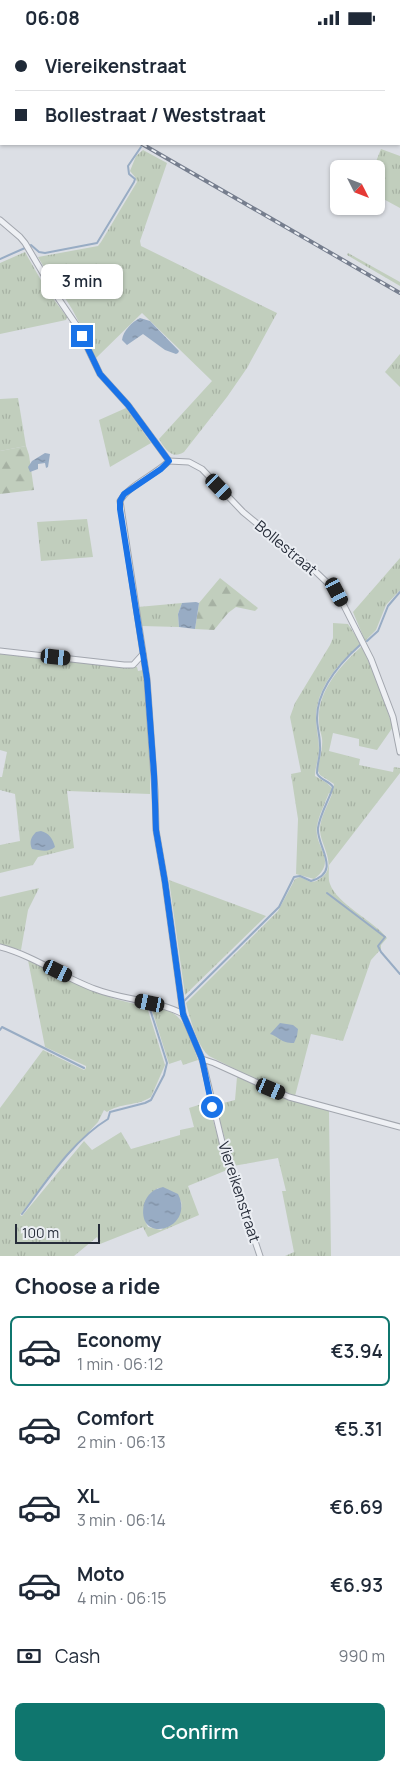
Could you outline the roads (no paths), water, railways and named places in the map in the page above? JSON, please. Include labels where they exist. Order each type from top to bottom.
[{"type":"street","points":[[0,220],[25,243],[77,327],[100,374],[128,405],[169,461]]},
{"type":"street","name":"Viereikenstraat","points":[[169,461],[161,469],[124,494],[120,501],[151,719],[156,830],[183,1014],[202,1059],[222,1146],[260,1256]]},
{"type":"street","name":"Bollestraat","points":[[169,461],[189,462],[202,469],[242,512],[316,572],[337,592],[371,659],[393,717],[400,752]]},
{"type":"street","points":[[0,651],[124,665],[133,665],[143,653]]},
{"type":"street","points":[[0,947],[20,953],[95,989],[116,996],[174,1009],[183,1014]]},
{"type":"street","points":[[202,1059],[289,1097],[400,1127]]},
{"type":"water","points":[[140,318],[150,321],[179,351],[178,353],[165,350],[143,334],[127,345],[122,340],[124,333],[131,324]]},
{"type":"water","points":[[45,453],[50,454],[48,467],[46,468],[45,463],[38,464],[38,469],[30,472],[28,467],[32,461]]},
{"type":"water","points":[[182,603],[199,603],[195,629],[179,627],[178,614]]},
{"type":"water","points":[[41,831],[50,837],[55,847],[47,851],[32,849],[32,838],[36,832]]},
{"type":"water","points":[[280,1023],[293,1025],[298,1029],[294,1043],[283,1041],[270,1034]]},
{"type":"water","points":[[163,1187],[178,1194],[181,1206],[179,1217],[173,1224],[156,1229],[148,1225],[144,1217],[144,1204],[151,1193]]},
{"type":"waterway","points":[[31,245],[39,252],[45,253],[97,243],[134,182],[135,179],[129,174],[128,166],[141,147]]},
{"type":"waterway","points":[[0,259],[25,248]]},
{"type":"waterway","points":[[367,641],[378,631],[388,606],[400,592]]},
{"type":"waterway","points":[[183,1002],[279,907],[294,877],[300,876],[311,881],[320,877],[325,871],[327,865],[326,858],[318,835],[318,828],[333,787],[317,773],[320,749],[317,721],[318,707],[325,687],[331,677],[360,645]]},
{"type":"waterway","points":[[327,893],[385,937],[378,946],[400,974]]},
{"type":"waterway","points":[[22,1214],[61,1162],[83,1138],[108,1119],[110,1112],[151,1100],[164,1075],[167,1063],[150,1009]]},
{"type":"waterway","points":[[0,1030],[2,1027],[84,1068]]},
{"type":"railway","points":[[144,145],[400,293]]}]
